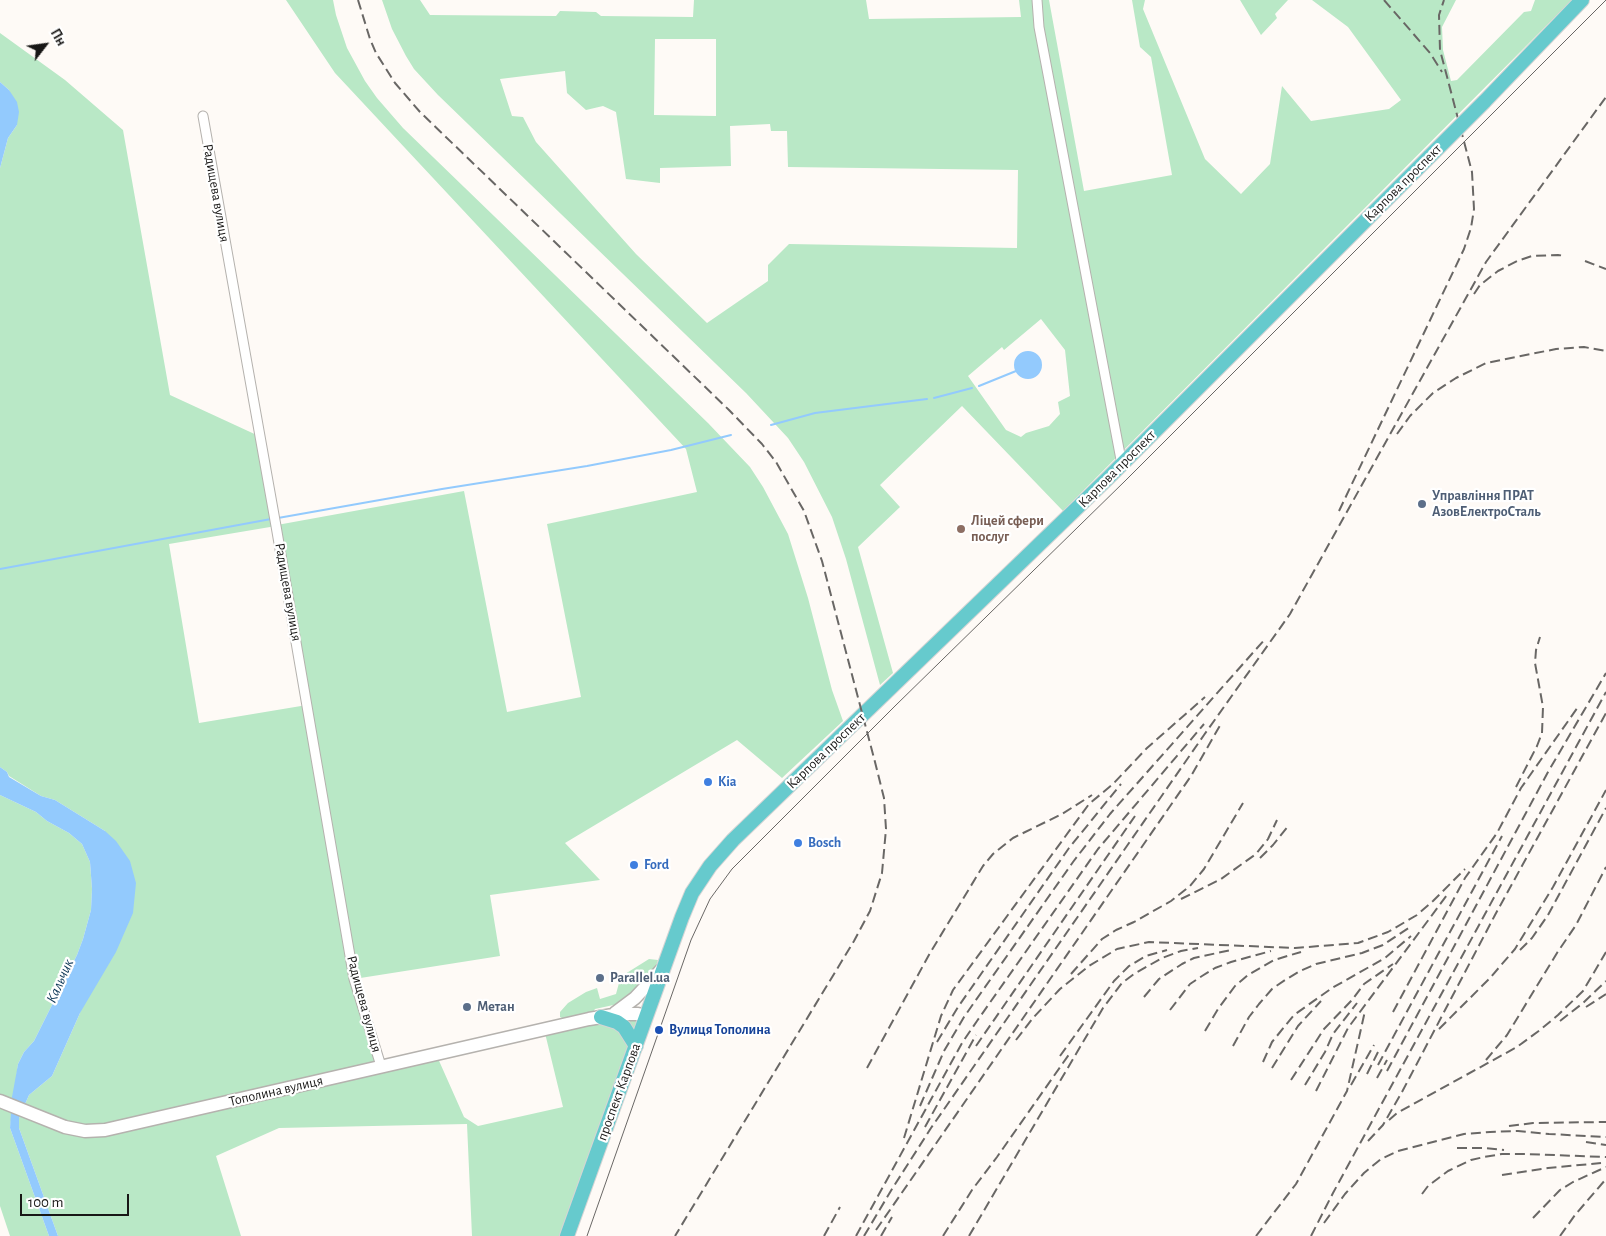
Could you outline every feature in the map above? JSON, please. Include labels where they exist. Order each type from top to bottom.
[{"type":"main road","name":"Карпова проспект","points":[[670,949],[692,894],[710,866],[727,846],[1122,465],[1484,102],[1582,0]]},
{"type":"main road","name":"проспект Карпова","points":[[567,1236],[670,949]]},
{"type":"main road","points":[[607,1016],[635,998],[664,967]]},
{"type":"main road","points":[[607,1016],[631,1014],[646,1016]]},
{"type":"main road","name":"Тополина вулиця","points":[[0,1101],[65,1127],[85,1131],[105,1130],[607,1016]]},
{"type":"main road","points":[[607,1016],[624,1027],[636,1046]]},
{"type":"street","points":[[1036,0],[1039,27],[1122,465]]},
{"type":"street","name":"Радищева вулиця","points":[[202,116],[274,511],[354,978],[381,1066]]},
{"type":"green space","points":[[286,0],[333,0],[347,48],[365,81],[403,128],[708,423],[750,467],[788,534],[808,598],[832,690],[843,721],[782,778],[737,740],[565,843],[600,880],[490,895],[500,956],[354,979],[381,1066],[436,1054],[464,1117],[478,1126],[563,1107],[544,1029],[641,1010],[562,1236],[472,1236],[467,1124],[279,1128],[216,1156],[241,1236],[58,1236],[19,1128],[19,1118],[29,1095],[52,1076],[80,1013],[105,831],[55,800],[41,796],[9,776],[0,767],[0,168],[8,138],[17,125],[9,90],[0,82],[0,33],[65,80],[123,130],[170,395],[261,437],[277,525],[464,491],[507,712],[581,697],[547,524],[697,492],[686,449],[335,73]],"holes":[[[276,526],[307,705],[199,723],[169,544]]]},
{"type":"green space","points":[[382,0],[420,0],[430,15],[556,16],[560,11],[596,12],[601,16],[693,17],[694,0],[866,0],[869,19],[1021,17],[1019,0],[1049,0],[1084,191],[1172,175],[1151,57],[1140,47],[1132,0],[1145,0],[1143,9],[1205,159],[1241,194],[1270,164],[1282,86],[1311,121],[1389,109],[1401,100],[1348,27],[1312,0],[1456,0],[1442,27],[1443,50],[1451,81],[1457,80],[1524,12],[1531,11],[1535,0],[1572,0],[1063,511],[962,406],[880,485],[900,507],[858,547],[893,673],[880,685],[846,559],[832,517],[804,462],[788,438],[746,393],[438,95],[414,69],[392,29]],"holes":[[[655,39],[716,39],[716,116],[654,115]],[[565,71],[567,93],[586,110],[603,106],[616,112],[626,179],[660,183],[660,168],[731,166],[730,126],[770,124],[771,131],[787,131],[788,167],[1018,170],[1017,248],[789,244],[768,265],[768,281],[707,323],[636,254],[536,142],[523,117],[512,116],[500,79]],[[1041,319],[1065,350],[1070,396],[1058,402],[1060,414],[1049,426],[1026,433],[1021,437],[1006,430],[968,376],[1002,347],[1004,350]]]},
{"type":"green space","points":[[1240,0],[1288,0],[1275,14],[1277,18],[1261,35]]},
{"type":"green space","points":[[0,795],[36,812],[47,821],[69,833],[82,844],[90,862],[91,910],[83,939],[77,955],[34,1041],[24,1052],[18,1064],[10,1128],[49,1236],[10,1236],[0,1206]]},
{"type":"green space","points":[[649,959],[658,960],[654,972],[644,984],[618,1004],[564,1019],[560,1017],[560,1012],[568,1003],[586,992],[597,988],[600,999],[616,994],[619,983],[625,974]]},
{"type":"water","points":[[0,82],[9,90],[17,102],[19,112],[17,125],[8,138],[0,168]]},
{"type":"water","points":[[1028,351],[1038,355],[1042,365],[1038,375],[1028,379],[1018,375],[1014,365],[1018,355]]},
{"type":"water","points":[[0,767],[7,772],[9,777],[41,796],[55,800],[105,831],[116,841],[130,861],[136,883],[133,913],[116,952],[80,1013],[52,1076],[29,1095],[19,1118],[19,1128],[58,1236],[49,1236],[10,1128],[12,1097],[18,1064],[24,1052],[34,1041],[77,955],[83,939],[91,910],[90,862],[82,844],[69,833],[47,821],[36,812],[0,795]]},
{"type":"waterway","points":[[979,386],[1016,371]]},
{"type":"waterway","points":[[934,398],[972,388]]},
{"type":"waterway","points":[[771,425],[815,413],[927,399]]},
{"type":"waterway","points":[[278,518],[587,466],[671,450],[731,435]]},
{"type":"waterway","points":[[0,569],[271,519]]},
{"type":"tram line","points":[[587,1236],[691,940],[710,899],[732,869],[1125,481],[1606,0]]},
{"type":"railway","points":[[358,0],[376,53],[395,83],[420,112],[729,410],[762,444],[776,462],[804,511],[822,561],[875,762],[884,798],[886,829],[882,873],[870,911],[854,941],[675,1236]]},
{"type":"railway","points":[[1384,0],[1430,53],[1442,72]]},
{"type":"railway","points":[[1339,511],[1464,249],[1471,228],[1474,209],[1472,172],[1440,50],[1439,15],[1444,0]]},
{"type":"railway","points":[[864,1236],[931,1128],[1290,614],[1486,262],[1606,97]]},
{"type":"railway","points":[[1474,294],[1480,285],[1498,271],[1517,261],[1532,256],[1566,256]]},
{"type":"railway","points":[[1585,261],[1606,269]]},
{"type":"railway","points":[[1397,434],[1410,416],[1433,393],[1456,378],[1486,363],[1556,349],[1584,347],[1606,351]]},
{"type":"railway","points":[[1516,787],[1542,733],[1543,707],[1535,663],[1540,637]]},
{"type":"railway","points":[[920,1106],[944,1051],[964,1017],[1073,862],[1110,814],[1266,638]]},
{"type":"railway","points":[[1387,1071],[1548,772],[1606,673]]},
{"type":"railway","points":[[1311,1236],[1606,692]]},
{"type":"railway","points":[[904,1138],[941,1016],[953,990],[1089,804],[1113,784],[1147,748],[1205,697]]},
{"type":"railway","points":[[1393,1012],[1465,878],[1497,833],[1521,788],[1578,707]]},
{"type":"railway","points":[[1368,1141],[1383,1125],[1402,1092],[1495,915],[1606,713]]},
{"type":"railway","points":[[876,1230],[1191,776],[1222,722]]},
{"type":"railway","points":[[856,1236],[962,1043],[1098,849],[1204,724]]},
{"type":"railway","points":[[937,1042],[958,1007],[1069,848],[1121,784]]},
{"type":"railway","points":[[1439,1029],[1490,978],[1515,949],[1553,887],[1606,790]]},
{"type":"railway","points":[[867,1068],[930,953],[983,866],[993,854],[1013,838],[1062,814],[1092,795]]},
{"type":"railway","points":[[1071,974],[1102,939],[1171,901],[1190,886],[1204,869],[1243,803]]},
{"type":"railway","points":[[1520,950],[1532,938],[1548,915],[1606,808]]},
{"type":"railway","points":[[976,1046],[1135,816]]},
{"type":"railway","points":[[1181,899],[1221,879],[1256,854],[1268,839],[1277,820]]},
{"type":"railway","points":[[1260,858],[1289,825]]},
{"type":"railway","points":[[1378,1065],[1502,836]]},
{"type":"railway","points":[[1486,1060],[1507,1035],[1576,925],[1606,867]]},
{"type":"railway","points":[[1016,1040],[1060,989],[1089,966],[1117,949],[1149,942],[1295,948],[1358,943],[1388,932],[1417,915],[1465,869]]},
{"type":"railway","points":[[1316,1091],[1348,1028],[1447,895]]},
{"type":"railway","points":[[1233,1046],[1249,1017],[1259,1004],[1272,989],[1285,980],[1316,964],[1362,953],[1383,945],[1410,927]]},
{"type":"railway","points":[[1263,1062],[1272,1042],[1294,1015],[1332,988],[1385,958],[1411,936]]},
{"type":"railway","points":[[969,1236],[1103,1008],[1122,983],[1162,958],[1181,951],[1198,948]]},
{"type":"railway","points":[[1060,1056],[1114,981],[1129,966],[1146,956],[1167,950]]},
{"type":"railway","points":[[1144,997],[1159,979],[1182,964],[1194,958],[1231,950]]},
{"type":"railway","points":[[1170,1010],[1190,984],[1215,968],[1271,951]]},
{"type":"railway","points":[[1205,1031],[1235,986],[1248,975],[1274,960],[1301,952]]},
{"type":"railway","points":[[1389,1120],[1397,1113],[1517,1047],[1540,1030],[1583,991],[1606,952]]},
{"type":"railway","points":[[1291,1080],[1324,1029],[1352,1000],[1364,984],[1393,964]]},
{"type":"railway","points":[[1560,1021],[1583,1003],[1606,981]]},
{"type":"railway","points":[[1586,1007],[1606,994]]},
{"type":"railway","points":[[1272,1068],[1298,1026],[1321,1001]]},
{"type":"railway","points":[[1305,1085],[1325,1052],[1333,1034],[1357,1003]]},
{"type":"railway","points":[[1256,1236],[1296,1184],[1347,1091],[1365,1011]]},
{"type":"railway","points":[[925,1127],[976,1035]]},
{"type":"railway","points":[[1351,1085],[1374,1045]]},
{"type":"railway","points":[[1367,1074],[1378,1052]]},
{"type":"railway","points":[[943,1236],[972,1190],[1070,1053]]},
{"type":"railway","points":[[1377,1078],[1387,1060]]},
{"type":"railway","points":[[1509,1126],[1533,1123],[1606,1122]]},
{"type":"railway","points":[[1324,1223],[1345,1194],[1364,1173],[1381,1159],[1398,1151],[1464,1134],[1490,1132],[1518,1131],[1606,1137]]},
{"type":"railway","points":[[1586,1142],[1606,1145]]},
{"type":"railway","points":[[1457,1148],[1504,1150]]},
{"type":"railway","points":[[1422,1194],[1428,1186],[1448,1171],[1471,1160],[1484,1157],[1502,1154],[1606,1157]]},
{"type":"railway","points":[[1502,1175],[1601,1163]]},
{"type":"railway","points":[[1533,1218],[1560,1190],[1606,1167]]},
{"type":"railway","points":[[1560,1236],[1575,1215],[1606,1179]]},
{"type":"railway","points":[[824,1236],[840,1207]]},
{"type":"railway","points":[[881,1236],[892,1217]]},
{"type":"place","name":"Управління ПРАТ АзовЕлектроСталь","points":[[1422,504]]},
{"type":"place","name":"Ліцей сфери послуг","points":[[961,529]]},
{"type":"place","name":"Kia","points":[[708,782]]},
{"type":"place","name":"Bosch","points":[[798,843]]},
{"type":"place","name":"Ford","points":[[634,865]]},
{"type":"place","name":"Parallel.ua","points":[[600,978]]},
{"type":"place","name":"Метан","points":[[467,1007]]},
{"type":"place","name":"Вулиця Тополина","points":[[659,1030]]},
{"type":"water label","name":"Кальчик","points":[[60,981]]}]
